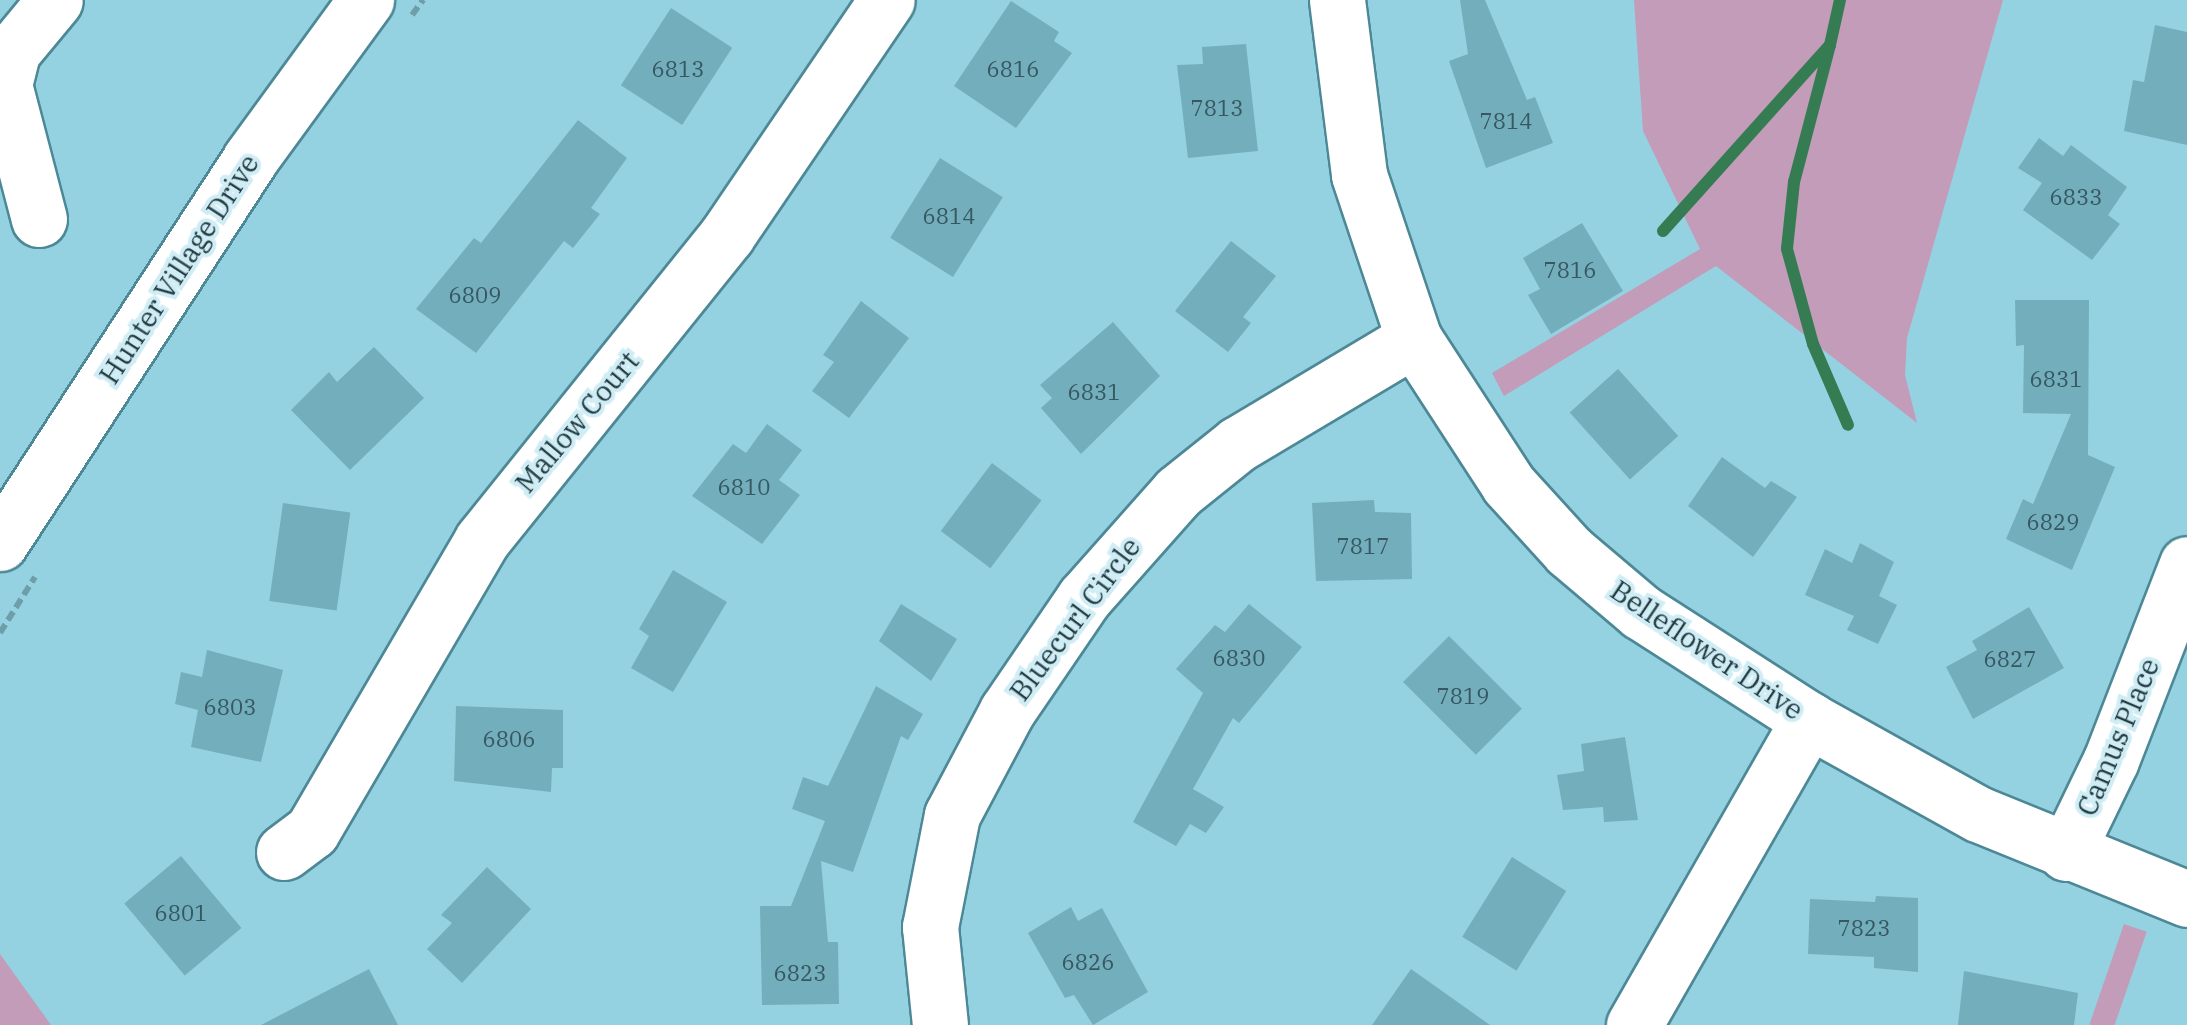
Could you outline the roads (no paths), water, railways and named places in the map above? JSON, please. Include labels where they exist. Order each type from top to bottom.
[{"type":"street","points":[[38,219],[4,85],[12,52],[55,0]]},
{"type":"street","name":"Hunter Village Drive","points":[[0,543],[250,159],[366,0]]},
{"type":"street","name":"Mallow Court","points":[[284,852],[312,831],[482,540],[727,236],[887,0]]},
{"type":"street","name":"Belleflower Drive","points":[[1338,0],[1360,175],[1414,339],[1508,484],[1570,551],[1640,612],[1809,720],[1978,814],[2187,899]]},
{"type":"street","name":"Bluecurl Circle","points":[[940,1025],[930,927],[952,815],[1007,711],[1084,598],[1166,504],[1238,444],[1414,339]]},
{"type":"street","name":"Camus Place","points":[[2066,853],[2111,760],[2187,564]]},
{"type":"street","points":[[1634,1025],[1809,720]]},
{"type":"waterway","points":[[1663,231],[1830,45],[1840,0]]},
{"type":"waterway","points":[[1830,45],[1794,182],[1787,249],[1813,344],[1848,425]]}]
